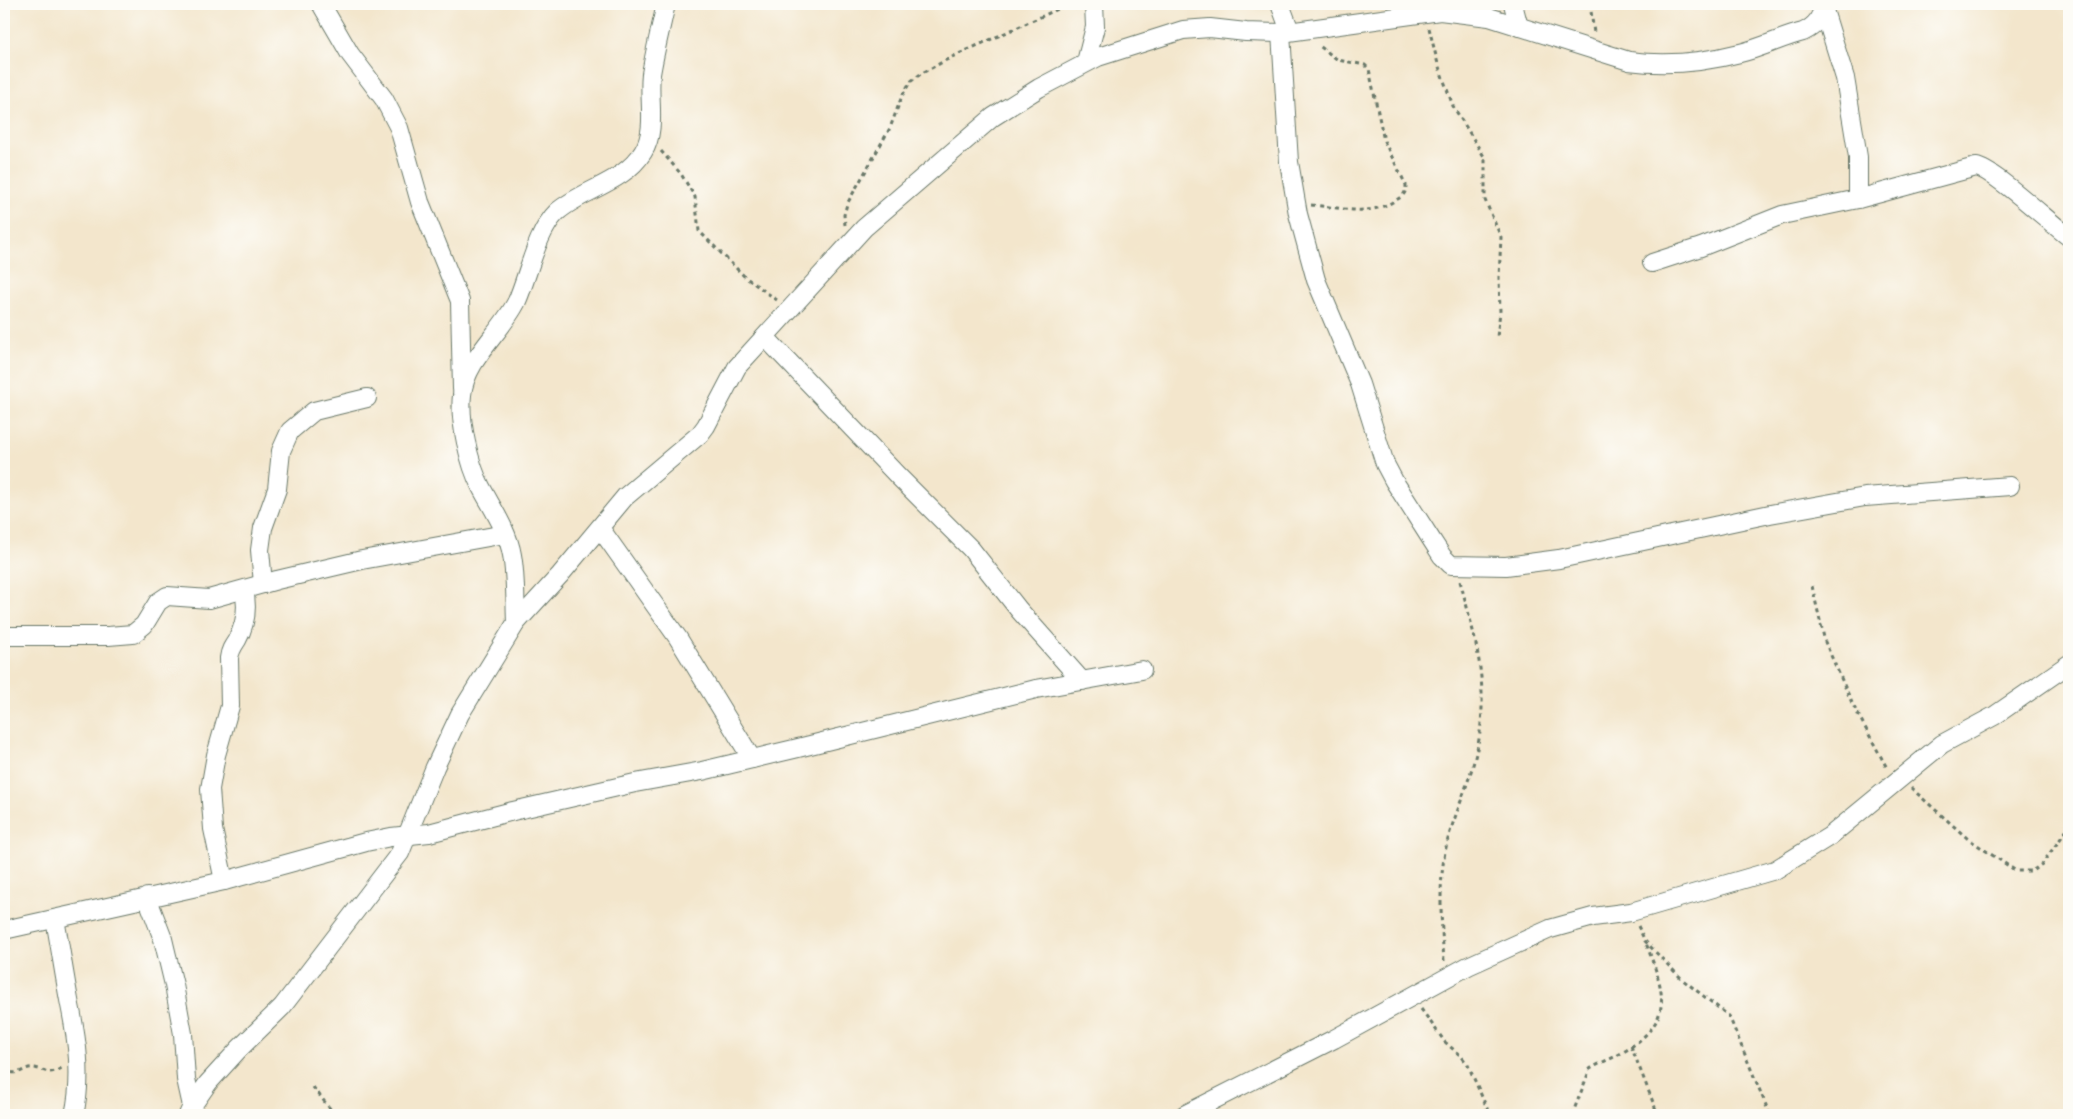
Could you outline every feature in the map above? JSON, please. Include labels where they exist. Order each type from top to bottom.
[{"type":"street","points":[[321,4],[350,54],[384,99],[399,128],[420,202],[458,294],[461,306],[460,364],[462,406],[472,466],[505,534],[512,555],[516,623]]},
{"type":"street","points":[[462,393],[484,347],[516,303],[534,254],[552,219],[565,207],[625,170],[642,154],[649,136],[651,75],[666,4]]},
{"type":"street","points":[[1086,62],[1095,27],[1094,4]]},
{"type":"street","points":[[1280,4],[1291,31],[1288,162],[1316,280],[1360,384],[1385,464],[1394,482],[1442,556],[1449,563],[1456,566],[1506,566],[1559,559],[1760,516],[1866,497],[2010,486]]},
{"type":"street","points":[[1513,4],[1519,26]]},
{"type":"street","points":[[190,1110],[208,1083],[239,1049],[282,1007],[396,858],[409,834],[435,767],[460,714],[516,623],[625,497],[700,434],[737,367],[848,243],[936,164],[992,117],[1086,62],[1183,30],[1210,28],[1246,32],[1291,31],[1425,8],[1477,14],[1628,61],[1650,64],[1701,60],[1741,53],[1811,28],[1819,19],[1823,6]]},
{"type":"street","points":[[1823,6],[1845,78],[1858,157],[1858,199]]},
{"type":"street","points":[[1652,263],[1701,247],[1782,215],[1858,199],[1978,167],[1996,178],[2069,237]]},
{"type":"street","points":[[765,337],[899,478],[971,550],[1019,610],[1082,681]]},
{"type":"street","points":[[263,584],[260,550],[262,528],[277,489],[282,451],[290,431],[314,411],[367,398]]},
{"type":"street","points":[[600,528],[678,638],[752,759]]},
{"type":"street","points":[[4,636],[108,636],[133,634],[144,625],[156,604],[162,598],[171,596],[209,599],[362,560],[505,534]]},
{"type":"street","points":[[224,880],[213,828],[210,789],[216,755],[230,706],[229,658],[230,650],[243,626],[246,612],[244,590]]},
{"type":"street","points":[[1184,1115],[1446,978],[1550,929],[1593,917],[1631,912],[1775,870],[1830,836],[1952,738],[1994,716],[2069,664]]},
{"type":"street","points":[[4,930],[224,880],[366,842],[409,834],[429,833],[635,782],[752,759],[992,700],[1142,670]]},
{"type":"street","points":[[147,898],[163,939],[174,985],[183,1034],[190,1110]]},
{"type":"street","points":[[55,919],[76,1035],[79,1095],[74,1115]]},
{"type":"path","points":[[848,243],[844,215],[847,204],[890,128],[902,96],[910,82],[922,73],[952,57],[1070,4]]},
{"type":"path","points":[[1590,4],[1596,51]]},
{"type":"path","points":[[1425,8],[1438,64],[1453,106],[1484,158],[1485,200],[1498,227],[1500,237],[1500,312],[1497,336]]},
{"type":"path","points":[[1291,31],[1338,60],[1365,64],[1368,67],[1376,96],[1384,141],[1406,185],[1406,191],[1403,196],[1387,205],[1371,210],[1297,205]]},
{"type":"path","points":[[649,136],[681,174],[695,197],[699,231],[745,277],[790,307]]},
{"type":"path","points":[[1446,978],[1440,898],[1444,862],[1450,834],[1476,756],[1483,693],[1478,648],[1456,566]]},
{"type":"path","points":[[1812,586],[1825,642],[1836,668],[1868,735],[1889,771],[1898,780],[1915,791],[1967,838],[2016,871],[2025,873],[2032,871],[2042,864],[2069,827]]},
{"type":"path","points":[[1572,1115],[1590,1069],[1631,1046],[1647,1032],[1658,1018],[1663,1005],[1657,972],[1631,912]]},
{"type":"path","points":[[1645,941],[1683,980],[1729,1016],[1741,1047],[1757,1079],[1770,1115]]},
{"type":"path","points":[[1412,997],[1445,1042],[1468,1065],[1490,1115]]},
{"type":"path","points":[[1631,1046],[1658,1115]]},
{"type":"path","points":[[4,1070],[16,1074],[35,1068],[49,1073],[60,1069],[78,1057]]},
{"type":"path","points":[[313,1087],[336,1115]]}]
